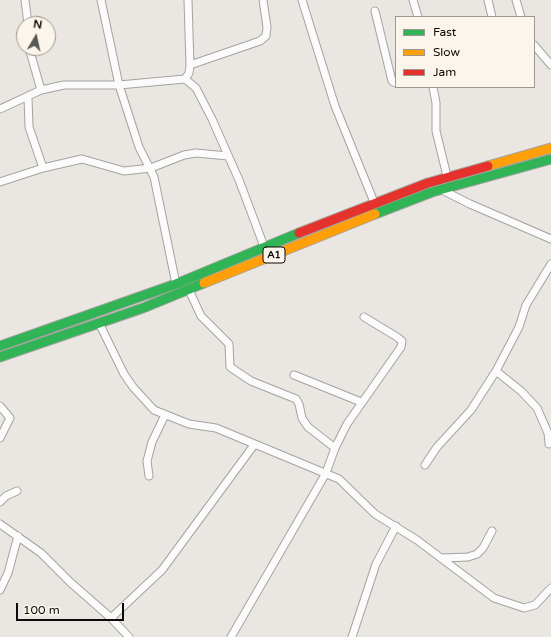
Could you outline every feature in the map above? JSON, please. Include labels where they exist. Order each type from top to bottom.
[{"type":"highway","name":"A1","points":[[0,344],[87,317],[176,284],[374,202],[447,176],[551,148]]},
{"type":"highway","name":"A1","points":[[0,357],[100,323],[189,290],[394,206],[441,189],[551,159]]},
{"type":"street","points":[[25,0],[27,16]]},
{"type":"street","points":[[101,0],[119,85],[139,147],[151,168],[176,284]]},
{"type":"street","points":[[185,79],[189,74],[190,65],[188,0]]},
{"type":"street","points":[[190,65],[260,41],[266,36],[264,0]]},
{"type":"street","points":[[302,0],[335,106],[374,202]]},
{"type":"street","points":[[413,0],[418,16]]},
{"type":"street","points":[[488,0],[492,16]]},
{"type":"street","points":[[516,0],[521,16]]},
{"type":"street","points":[[375,11],[392,81],[395,82]]},
{"type":"street","points":[[536,52],[551,65]]},
{"type":"street","points":[[31,56],[41,90]]},
{"type":"street","points":[[0,109],[41,90],[77,84],[119,85],[185,79],[196,88],[228,156],[264,248],[269,257]]},
{"type":"street","points":[[433,88],[436,104],[436,131],[447,176]]},
{"type":"street","points":[[28,97],[29,127],[43,168]]},
{"type":"street","points":[[0,182],[43,168],[82,159],[124,171],[151,168],[184,154],[228,156]]},
{"type":"street","points":[[441,189],[470,204],[551,239]]},
{"type":"street","points":[[425,465],[437,448],[471,410],[496,371],[519,327],[528,301],[551,264]]},
{"type":"street","points":[[189,290],[201,316],[229,344],[230,366],[252,381],[296,400],[299,404],[300,412],[308,427],[335,448]]},
{"type":"street","points":[[231,637],[326,474],[335,448],[347,424],[402,344],[397,337],[364,317]]},
{"type":"street","points":[[100,323],[110,348],[133,387],[154,410],[189,424],[216,428],[254,445],[340,479],[375,514],[396,526],[442,558],[494,598],[507,604],[524,608],[535,605],[551,588]]},
{"type":"street","points":[[496,371],[522,391],[537,408],[548,434],[550,444]]},
{"type":"street","points":[[294,375],[361,402]]},
{"type":"street","points":[[0,406],[10,418],[0,438]]},
{"type":"street","points":[[149,476],[147,461],[152,442],[165,415]]},
{"type":"street","points":[[111,618],[162,570],[254,445]]},
{"type":"street","points":[[0,502],[6,496],[17,491]]},
{"type":"street","points":[[0,524],[41,553],[70,582],[111,618],[129,637]]},
{"type":"street","points":[[352,637],[376,564],[396,526]]},
{"type":"street","points":[[442,558],[468,557],[477,554],[483,548],[492,531]]},
{"type":"street","points":[[0,590],[8,573],[18,536]]},
{"type":"traffic: fast","points":[[375,214],[432,192],[551,159]]},
{"type":"traffic: fast","points":[[0,346],[176,284],[299,233]]},
{"type":"traffic: fast","points":[[0,357],[143,308],[204,283]]},
{"type":"traffic: slow","points":[[488,166],[551,148]]},
{"type":"traffic: slow","points":[[204,283],[375,214]]},
{"type":"traffic: jam","points":[[299,233],[428,183],[488,166]]}]
